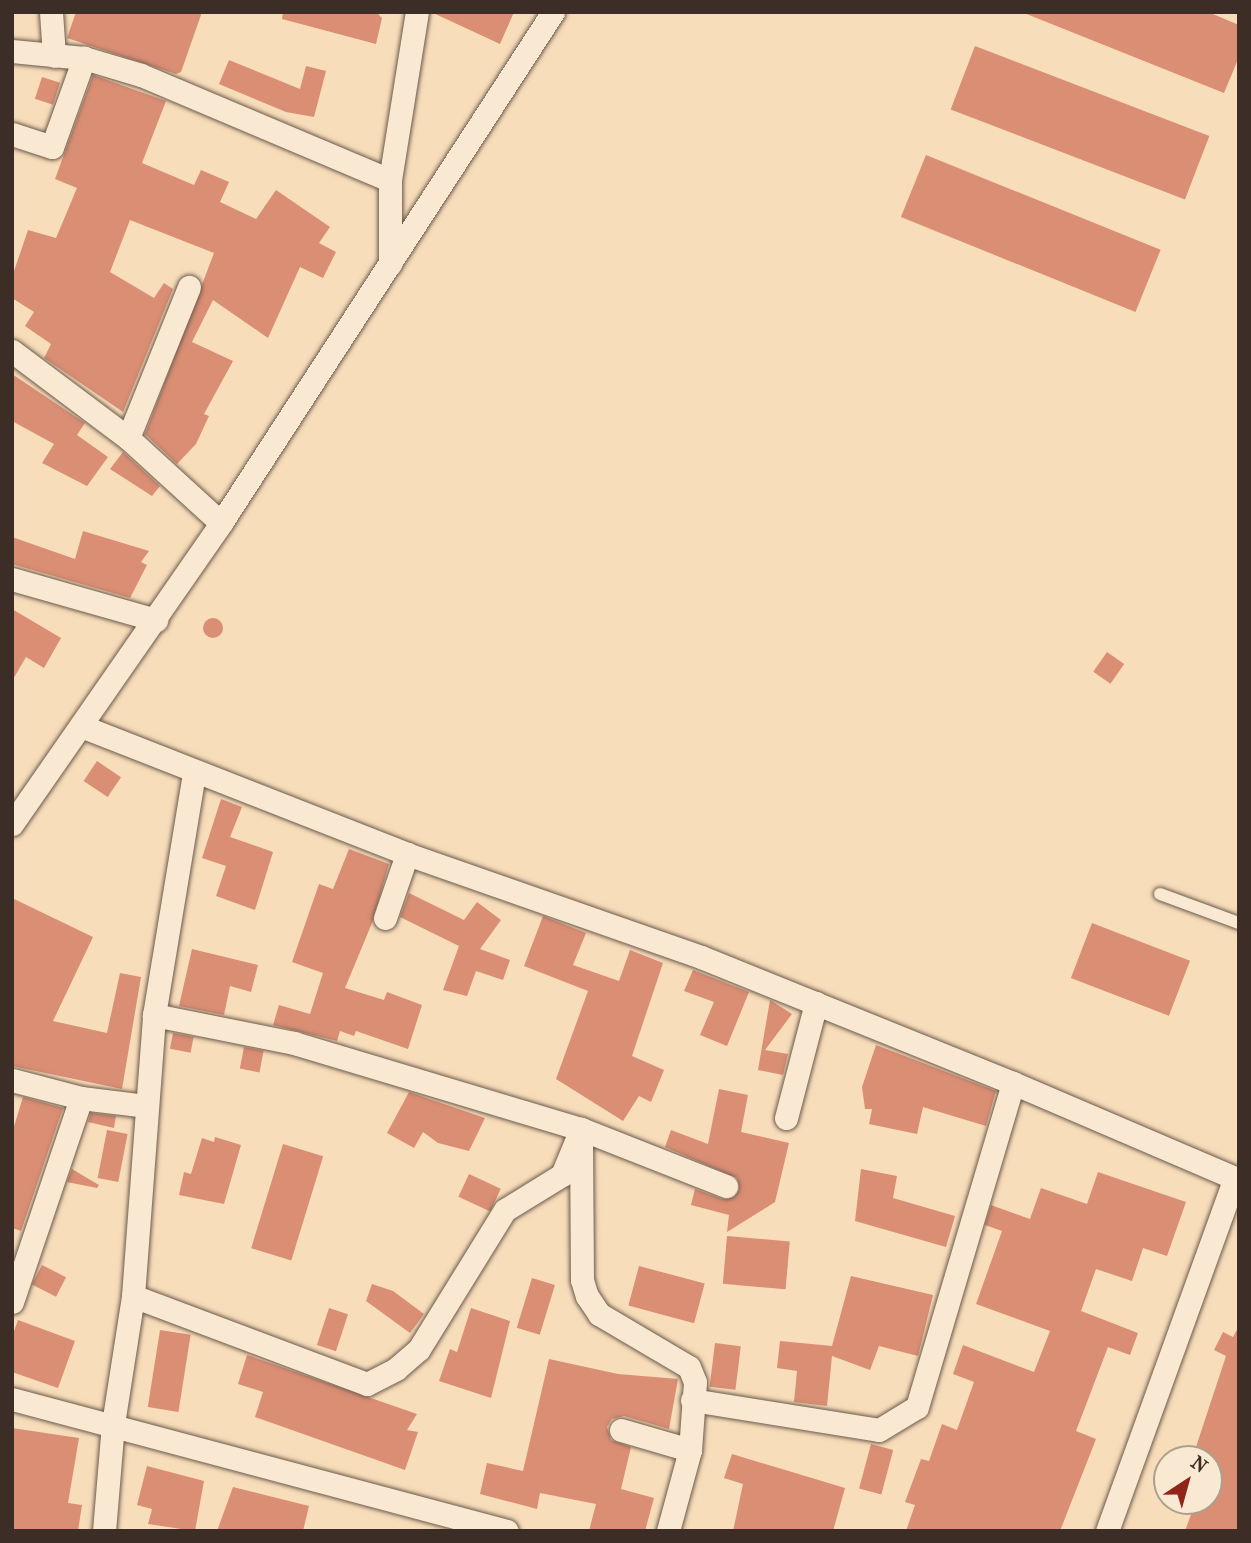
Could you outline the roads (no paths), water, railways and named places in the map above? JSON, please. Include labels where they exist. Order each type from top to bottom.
[{"type":"street","points":[[51,12],[54,56]]},
{"type":"street","points":[[390,264],[390,180],[417,12]]},
{"type":"street","points":[[14,819],[156,620],[221,523],[553,12]]},
{"type":"street","points":[[12,51],[84,58],[141,75],[390,180]]},
{"type":"street","points":[[12,134],[52,147],[84,58]]},
{"type":"street","points":[[128,438],[190,288]]},
{"type":"street","points":[[12,351],[128,438],[221,523]]},
{"type":"street","points":[[12,579],[156,620]]},
{"type":"street","points":[[81,726],[194,774],[407,854],[551,902],[816,1003],[1013,1083],[1237,1179],[1107,1531]]},
{"type":"street","points":[[104,1531],[113,1424],[132,1296],[154,1014],[194,774]]},
{"type":"street","points":[[386,918],[407,854]]},
{"type":"street","points":[[786,1118],[816,1003]]},
{"type":"street","points":[[154,1014],[294,1044],[581,1129],[726,1185]]},
{"type":"street","points":[[12,1080],[80,1098],[146,1106]]},
{"type":"street","points":[[692,1400],[879,1430],[917,1407],[1013,1083]]},
{"type":"street","points":[[12,1302],[80,1098]]},
{"type":"street","points":[[132,1296],[367,1384],[396,1369],[419,1349],[505,1210],[562,1175],[581,1129]]},
{"type":"street","points":[[581,1129],[582,1280],[587,1296],[599,1314],[689,1367],[695,1382],[690,1451],[668,1531]]},
{"type":"street","points":[[12,1399],[507,1531]]},
{"type":"street","points":[[621,1430],[690,1451]]},
{"type":"lane","points":[[1160,894],[1239,923]]}]
